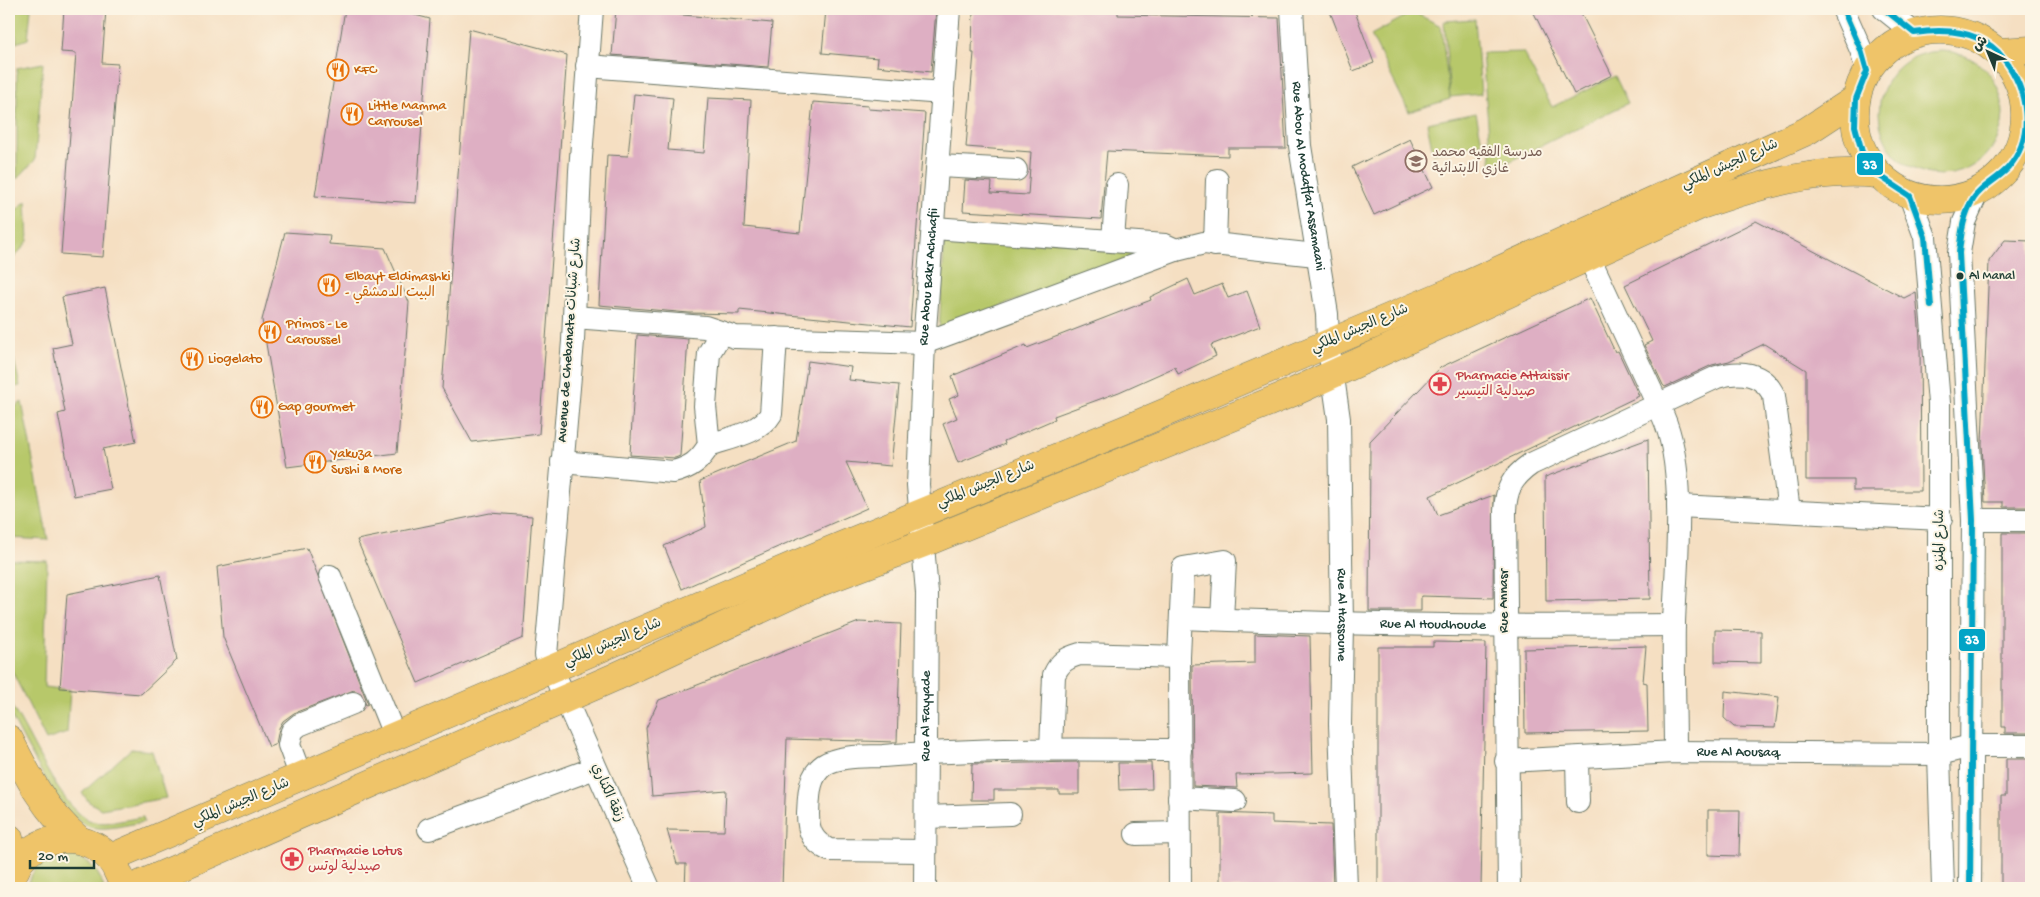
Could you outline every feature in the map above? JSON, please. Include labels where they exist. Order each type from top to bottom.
[{"type":"main road","points":[[1944,29],[1974,35],[2000,52],[2016,72],[2025,97],[2029,120],[2018,152],[2014,158],[2001,176],[1977,193],[1943,201],[1910,196],[1877,174],[1862,152],[1855,126],[1856,99],[1867,71],[1879,54],[1895,42],[1914,33],[1944,29]]},
{"type":"main road","points":[[2000,52],[2031,50]]},
{"type":"main road","name":"شارع الجيش الملكي","points":[[110,858],[920,512],[1124,430],[1464,286],[1807,131],[1856,99]]},
{"type":"main road","name":"شارع الجيش الملكي","points":[[137,886],[565,697],[615,677],[810,586],[924,543],[1333,374],[1701,205],[1749,188],[1822,173],[1877,174]]},
{"type":"main road","points":[[9,739],[38,796],[63,826],[78,839]]},
{"type":"main road","points":[[9,838],[13,879]]},
{"type":"main road","points":[[13,879],[31,850],[60,838],[78,839],[90,843],[110,858],[117,869],[137,886]]},
{"type":"street","name":"Avenue de Chebanate شارع شبانات","points":[[565,697],[546,655],[574,317],[587,66],[592,9]]},
{"type":"street","name":"Rue Abou Bakr Achchafii","points":[[924,543],[918,485],[924,343],[939,166],[949,9]]},
{"type":"street","name":"Rue Abou Al Modaffar Assamaani","points":[[1292,9],[1300,146],[1327,314],[1328,342]]},
{"type":"street","points":[[1843,9],[1861,50],[1867,71]]},
{"type":"street","points":[[1884,9],[1914,33]]},
{"type":"street","points":[[587,66],[943,93]]},
{"type":"street","points":[[939,166],[1016,170]]},
{"type":"street","points":[[1215,245],[1217,180]]},
{"type":"street","points":[[1113,240],[1117,185]]},
{"type":"street","points":[[1970,888],[1972,520],[1959,253],[1964,222],[1977,193]]},
{"type":"street","name":"شارع المنزه","points":[[1910,196],[1925,237],[1939,403],[1941,519],[1939,754],[1943,888]]},
{"type":"street","points":[[934,228],[1165,244],[1176,250]]},
{"type":"street","points":[[574,317],[705,327],[735,337],[924,343],[1194,244],[1316,255]]},
{"type":"street","points":[[1589,256],[1670,433],[1678,506],[1674,625],[1675,752]]},
{"type":"street","points":[[709,445],[706,406],[709,353],[721,333]]},
{"type":"street","points":[[562,462],[672,472],[686,469],[694,464],[709,445],[761,426],[768,420],[771,414],[776,338]]},
{"type":"street","name":"Rue Al Hassoune","points":[[1328,342],[1338,419],[1342,625],[1340,724],[1346,888]]},
{"type":"street","name":"Rue Annasr","points":[[1508,888],[1504,627],[1505,511],[1506,493],[1512,481],[1531,464],[1727,374],[1747,374],[1764,381],[1774,396],[1789,511]]},
{"type":"street","points":[[1678,506],[1941,519]]},
{"type":"street","points":[[1972,520],[2031,520]]},
{"type":"street","name":"Rue Al Fayyade","points":[[924,543],[927,593],[928,752],[925,888]]},
{"type":"street","points":[[1180,888],[1179,657],[1183,568],[1225,561],[1222,619]]},
{"type":"street","points":[[330,576],[396,737]]},
{"type":"street","name":"Rue Al Houdhoude","points":[[1181,618],[1342,625],[1504,627],[1674,625]]},
{"type":"street","points":[[1051,749],[1054,675],[1059,664],[1068,658],[1080,654],[1179,657]]},
{"type":"street","name":"زنقة الكناري","points":[[565,697],[649,888]]},
{"type":"street","points":[[301,777],[289,745],[292,731],[299,725],[353,703]]},
{"type":"street","name":"Rue Al Aousaq","points":[[1506,761],[1576,759],[1675,752],[1939,754],[1971,746],[2031,746]]},
{"type":"street","points":[[925,851],[829,850],[820,846],[811,835],[808,812],[810,786],[814,774],[832,761],[928,752],[1051,749],[1180,750]]},
{"type":"street","points":[[1576,759],[1578,802]]},
{"type":"street","points":[[429,829],[596,768]]},
{"type":"street","points":[[1179,798],[1235,801]]},
{"type":"street","points":[[926,817],[1010,814]]},
{"type":"street","points":[[1136,834],[1179,833]]},
{"type":"green space","points":[[9,9],[31,9],[28,39],[16,43],[17,37],[9,28]]},
{"type":"green space","points":[[1413,12],[1441,26],[1450,99],[1409,112],[1371,35]]},
{"type":"green space","points":[[1475,19],[1481,94],[1450,97],[1444,21]]},
{"type":"green space","points":[[1941,51],[1965,56],[1985,69],[1998,89],[2003,113],[1998,137],[1985,157],[1965,170],[1941,175],[1917,170],[1897,157],[1884,137],[1879,113],[1884,89],[1897,69],[1917,56]]},
{"type":"green space","points":[[1523,52],[1552,107],[1615,76],[1628,103],[1492,170],[1482,53]]},
{"type":"green space","points":[[43,63],[35,160],[17,179],[17,68]]},
{"type":"green space","points":[[1476,113],[1482,143],[1433,153],[1427,123]]},
{"type":"green space","points":[[26,201],[28,241],[9,264],[9,217]]},
{"type":"green space","points":[[945,233],[1156,247],[939,330]]},
{"type":"green space","points":[[9,338],[20,386],[9,388]]},
{"type":"green space","points":[[22,402],[48,540],[9,538],[9,411]]},
{"type":"green space","points":[[9,560],[47,561],[44,687],[70,690],[67,733],[46,740],[9,665]]},
{"type":"green space","points":[[9,703],[58,788],[81,815],[100,823],[143,817],[144,822],[117,827],[96,828],[79,821],[67,809],[44,777],[9,712]]},
{"type":"green space","points":[[131,749],[152,751],[166,798],[101,809],[89,802],[82,793]]},
{"type":"green space","points":[[57,855],[73,856],[87,862],[97,873],[104,888],[27,888],[28,882],[37,868]]},
{"type":"building","points":[[64,9],[106,9],[102,63],[118,64],[103,257],[61,254],[76,53],[61,52]]},
{"type":"building","points":[[345,9],[396,10],[430,19],[416,203],[315,196]]},
{"type":"building","points":[[616,9],[772,23],[768,67],[612,55]]},
{"type":"building","points":[[826,9],[936,9],[931,72],[877,66],[878,58],[822,53]]},
{"type":"building","points":[[973,9],[1118,10],[1118,15],[1279,18],[1286,148],[1228,148],[1228,156],[1107,151],[1101,219],[963,211],[965,180],[992,182],[991,193],[1028,195],[1031,152],[966,147],[974,53],[972,53]]},
{"type":"building","points":[[1329,9],[1354,9],[1374,63],[1353,71]]},
{"type":"building","points":[[1532,9],[1579,9],[1612,75],[1574,94]]},
{"type":"building","points":[[469,29],[567,55],[539,434],[472,442],[442,388]]},
{"type":"building","points":[[634,94],[673,98],[668,150],[704,153],[708,98],[751,100],[744,227],[800,233],[813,102],[868,106],[868,109],[925,113],[910,327],[739,310],[739,314],[689,313],[599,305],[607,155],[628,156]]},
{"type":"building","points":[[1410,139],[1433,187],[1374,215],[1352,167]]},
{"type":"building","points":[[1756,221],[1904,298],[1916,292],[1920,338],[1921,491],[1853,491],[1853,480],[1806,480],[1806,370],[1764,344],[1729,361],[1712,365],[1665,387],[1663,385],[1644,345],[1652,341],[1625,285]]},
{"type":"building","points":[[285,232],[330,235],[329,244],[385,248],[409,302],[397,453],[287,467],[262,320]]},
{"type":"building","points":[[2005,240],[2031,241],[2031,507],[2003,507],[2003,502],[1985,502],[1982,444],[1989,261]]},
{"type":"building","points":[[1188,279],[1195,295],[1222,284],[1228,298],[1247,291],[1260,326],[1211,345],[1216,356],[1178,374],[1175,367],[1119,392],[1054,416],[1055,419],[1004,441],[1005,444],[958,463],[943,424],[957,418],[949,399],[959,395],[952,376],[1026,345],[1027,348],[1151,300],[1150,297]]},
{"type":"building","points":[[105,288],[136,442],[103,449],[111,489],[74,496],[58,414],[65,412],[53,348],[72,344],[62,297]]},
{"type":"building","points":[[1590,298],[1615,352],[1618,351],[1639,396],[1430,496],[1438,515],[1494,495],[1493,598],[1421,596],[1421,611],[1369,611],[1370,441],[1441,367]]},
{"type":"building","points":[[637,335],[688,339],[680,456],[675,458],[630,455]]},
{"type":"building","points":[[808,361],[851,367],[849,380],[899,385],[891,466],[846,462],[867,508],[682,589],[664,546],[706,527],[700,481],[796,441]]},
{"type":"building","points":[[1648,439],[1650,599],[1546,601],[1545,477]]},
{"type":"building","points":[[490,513],[532,516],[523,638],[418,683],[357,540]]},
{"type":"building","points":[[2002,533],[2031,533],[2031,733],[2005,733],[2005,727],[2002,727]]},
{"type":"building","points":[[307,548],[368,704],[366,705],[361,693],[354,690],[294,713],[283,721],[279,728],[276,744],[269,747],[223,637],[217,567]]},
{"type":"building","points":[[160,575],[177,660],[141,694],[60,688],[67,594]]},
{"type":"building","points":[[859,622],[901,624],[897,742],[787,739],[782,888],[685,888],[686,864],[677,864],[667,830],[724,831],[726,790],[652,796],[646,728],[659,700]]},
{"type":"building","points":[[1715,630],[1761,631],[1761,663],[1715,662]]},
{"type":"building","points":[[1255,634],[1310,636],[1313,773],[1236,775],[1237,788],[1193,786],[1192,665],[1255,663]]},
{"type":"building","points":[[1433,642],[1486,643],[1481,888],[1378,888],[1378,647],[1433,647]]},
{"type":"building","points":[[1646,646],[1643,682],[1647,683],[1648,731],[1525,733],[1524,649]]},
{"type":"building","points":[[1725,691],[1779,697],[1775,728],[1734,727],[1724,718]]},
{"type":"building","points":[[2006,759],[2031,759],[2031,888],[2001,888],[2001,796],[2006,796]]},
{"type":"building","points":[[1079,762],[1079,794],[1059,794],[1059,790],[994,790],[994,800],[971,800],[972,764]]},
{"type":"building","points":[[1118,763],[1151,763],[1152,789],[1119,790]]},
{"type":"building","points":[[1708,810],[1740,810],[1739,856],[1708,855]]},
{"type":"building","points":[[1220,813],[1272,815],[1272,823],[1331,825],[1333,888],[1220,888]]},
{"type":"transit line","name":"33","points":[[1843,9],[1861,50],[1867,71],[1856,99],[1855,126],[1862,152],[1877,174],[1910,196],[1925,237],[1931,306]]},
{"type":"transit line","name":"33","points":[[1884,9],[1914,33],[1926,31],[1963,33],[1975,37],[1995,49],[2004,59],[2019,85],[2025,113],[2023,142],[2017,155],[2008,168],[1981,190],[1970,204],[1963,225],[1959,253],[1973,520],[1970,888]]},
{"type":"place","name":"KFC","points":[[338,70]]},
{"type":"place","name":"Little Mamma Carrousel","points":[[352,114]]},
{"type":"place","name":"مدرسة الفقيه محمد غازي الابتدائية","points":[[1416,161]]},
{"type":"place","name":"Al Manal","points":[[1960,276]]},
{"type":"place","name":"Elbayt Eldimashki - البيت الدمشقي","points":[[329,285]]},
{"type":"place","name":"Primos - Le Caroussel","points":[[270,332]]},
{"type":"place","name":"Liogelato","points":[[192,359]]},
{"type":"place","name":"Pharmacie Attaissir صيدلية التيسير","points":[[1440,384]]},
{"type":"place","name":"Gap gourmet","points":[[262,407]]},
{"type":"place","name":"Yakuza Sushi & More","points":[[315,462]]},
{"type":"place","name":"Pharmacie Lotus صيدلية لوتس","points":[[292,859]]}]
